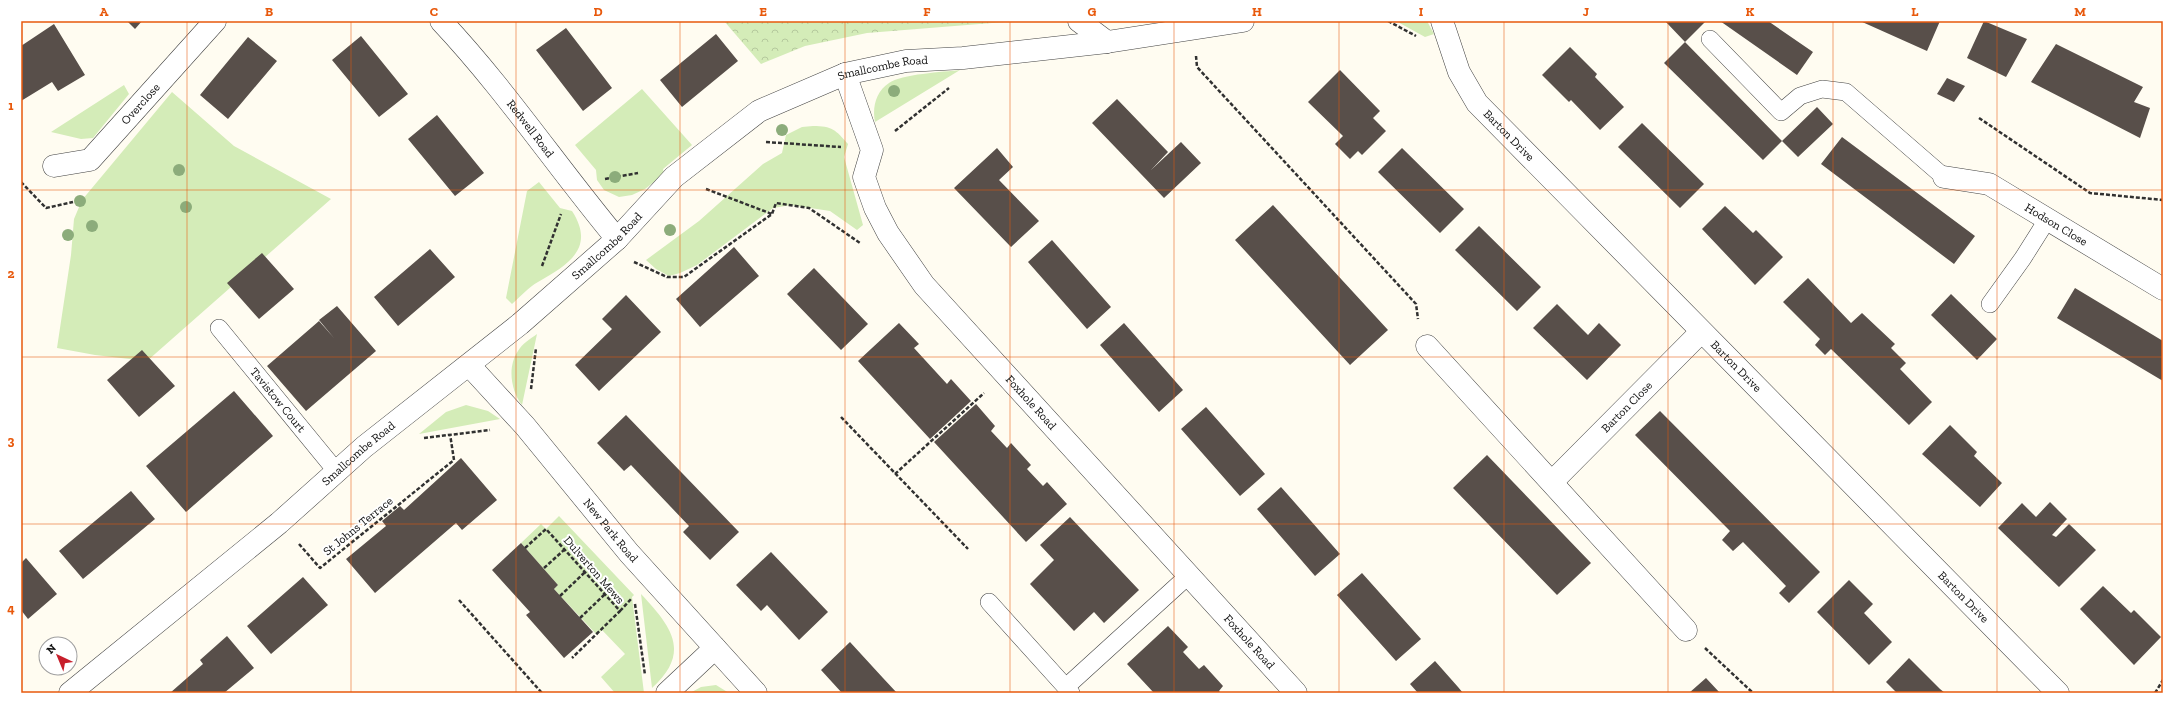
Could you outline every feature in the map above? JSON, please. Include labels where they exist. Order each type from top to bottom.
[{"type":"street","name":"Overclose","points":[[54,166],[90,160],[215,21]]},
{"type":"street","name":"Redwell Road","points":[[441,21],[472,55],[543,144],[572,185],[617,239]]},
{"type":"street","points":[[1079,21],[1106,42]]},
{"type":"street","name":"Smallcombe Road","points":[[70,693],[279,523],[364,448],[520,324],[617,239],[674,177],[759,111],[845,74],[906,62],[962,58],[1106,42],[1194,30],[1243,21]]},
{"type":"street","name":"Barton Drive","points":[[1442,21],[1459,72],[1477,104],[1701,332],[1924,555],[2058,693]]},
{"type":"street","name":"Foxhole Road","points":[[845,74],[872,150],[864,177],[875,208],[888,233],[924,286],[1296,693]]},
{"type":"street","name":"Hodson Close","points":[[1944,177],[1989,184],[2163,289]]},
{"type":"street","name":"Barton Close","points":[[1552,482],[1701,332]]},
{"type":"street","points":[[1427,346],[1686,630]]},
{"type":"street","name":"New Park Road","points":[[468,365],[525,426],[628,553],[756,693]]},
{"type":"street","points":[[667,693],[715,648]]},
{"type":"lane","points":[[1710,39],[1781,112],[1800,96],[1822,89],[1846,92],[1944,177]]},
{"type":"lane","points":[[1990,304],[2023,258],[2047,220]]},
{"type":"lane","name":"Tavistow Court","points":[[219,328],[336,472]]},
{"type":"lane","points":[[988,602],[1068,690],[1189,575]]},
{"type":"path","points":[[1194,30],[1198,67],[1416,304],[1420,334],[1427,346]]},
{"type":"path","points":[[1979,118],[2090,193],[2163,200]]},
{"type":"path","points":[[539,273],[572,185],[663,169],[674,177],[772,214]]},
{"type":"path","points":[[21,182],[46,208],[73,202]]},
{"type":"path","points":[[617,239],[634,262],[666,278],[684,277],[772,214],[776,202],[809,208],[866,247]]},
{"type":"path","points":[[895,474],[1005,374]]},
{"type":"path","points":[[841,417],[968,549]]},
{"type":"path","name":"St Johns Terrace","points":[[279,523],[320,568],[454,460],[450,434]]},
{"type":"path","name":"Dulverton Mews","points":[[525,548],[546,529],[584,573],[620,611],[572,658]]},
{"type":"path","points":[[544,568],[564,550]]},
{"type":"path","points":[[560,596],[584,573]]},
{"type":"path","points":[[580,618],[604,594]]},
{"type":"path","points":[[620,611],[634,596],[645,678]]},
{"type":"path","points":[[459,600],[542,693]]},
{"type":"path","points":[[1686,630],[1753,693]]},
{"type":"path","points":[[2155,693],[2163,680]]},
{"type":"green space","points":[[724,21],[1017,21],[867,33],[805,46],[761,64]]},
{"type":"green space","points":[[1396,21],[1427,21],[1434,34],[1425,37]]},
{"type":"green space","points":[[960,70],[875,122],[874,111],[876,100],[881,90],[889,83],[903,77],[913,75]]},
{"type":"green space","points":[[124,85],[129,94],[93,138],[81,139],[51,132]]},
{"type":"green space","points":[[642,89],[692,145],[663,169],[664,174],[645,189],[632,195],[619,197],[604,190],[597,180],[596,170],[575,145]]},
{"type":"green space","points":[[172,92],[234,146],[331,199],[147,361],[95,355],[57,348],[71,255],[74,219],[82,200]]},
{"type":"green space","points":[[813,126],[829,128],[837,132],[848,144],[844,157],[863,225],[857,230],[830,211],[791,205],[773,208],[697,265],[680,273],[669,276],[656,269],[646,260],[699,221],[763,164],[782,153],[786,135],[802,127]]},
{"type":"green space","points":[[539,182],[560,208],[572,211],[579,224],[581,235],[580,245],[568,262],[531,287],[512,304],[506,298],[527,191]]},
{"type":"green space","points":[[537,334],[522,405],[513,386],[512,364],[520,348]]},
{"type":"green space","points":[[466,405],[488,411],[500,419],[419,434],[446,412]]},
{"type":"green space","points":[[559,516],[634,595],[632,597],[644,693],[615,693],[601,677],[625,654],[602,630],[597,635],[554,589],[558,585],[521,543],[541,524],[546,529]]},
{"type":"green space","points":[[641,594],[661,617],[673,640],[674,651],[671,663],[664,675],[652,688]]},
{"type":"green space","points":[[716,685],[729,693],[690,693],[701,687]]},
{"type":"building","points":[[127,21],[142,21],[135,29]]},
{"type":"building","points":[[1665,21],[1706,21],[1685,42]]},
{"type":"building","points":[[1720,21],[1768,21],[1813,52],[1797,75]]},
{"type":"building","points":[[1860,21],[1940,21],[1927,51]]},
{"type":"building","points":[[1984,21],[2027,39],[2006,77],[1967,58]]},
{"type":"building","points":[[54,24],[85,75],[58,91],[52,82],[21,101],[21,46]]},
{"type":"building","points":[[566,28],[612,88],[583,111],[536,50]]},
{"type":"building","points":[[716,34],[738,61],[682,107],[660,80]]},
{"type":"building","points":[[361,36],[408,94],[379,117],[332,60]]},
{"type":"building","points":[[248,37],[277,61],[228,119],[200,95]]},
{"type":"building","points":[[1685,42],[1782,141],[1763,160],[1664,63]]},
{"type":"building","points":[[2056,44],[2143,87],[2134,102],[2150,108],[2140,138],[2031,82]]},
{"type":"building","points":[[1570,47],[1597,74],[1595,77],[1624,107],[1600,130],[1571,100],[1569,102],[1542,75]]},
{"type":"building","points":[[1340,70],[1380,111],[1373,118],[1386,131],[1362,155],[1358,151],[1350,159],[1335,144],[1343,136],[1308,102]]},
{"type":"building","points":[[1947,78],[1965,86],[1954,102],[1937,94]]},
{"type":"building","points":[[1117,99],[1168,152],[1151,170],[1181,142],[1201,163],[1164,198],[1092,123]]},
{"type":"building","points":[[1817,107],[1833,124],[1798,157],[1782,141]]},
{"type":"building","points":[[437,115],[484,173],[455,196],[408,139]]},
{"type":"building","points":[[1642,123],[1704,184],[1680,208],[1618,147]]},
{"type":"building","points":[[1842,137],[1975,236],[1954,264],[1821,164]]},
{"type":"building","points":[[997,148],[1013,167],[999,180],[1039,221],[1011,247],[954,188]]},
{"type":"building","points":[[1402,148],[1464,209],[1440,233],[1378,172]]},
{"type":"building","points":[[1273,205],[1388,330],[1350,365],[1235,240]]},
{"type":"building","points":[[1725,206],[1753,233],[1756,230],[1783,257],[1755,285],[1702,229]]},
{"type":"building","points":[[1479,226],[1541,287],[1517,311],[1455,250]]},
{"type":"building","points":[[1052,240],[1111,307],[1087,329],[1028,262]]},
{"type":"building","points":[[734,247],[759,276],[700,327],[676,299]]},
{"type":"building","points":[[430,249],[455,277],[398,326],[374,297]]},
{"type":"building","points":[[262,253],[294,289],[259,319],[227,283]]},
{"type":"building","points":[[814,268],[868,324],[841,350],[787,294]]},
{"type":"building","points":[[1808,278],[1851,323],[1862,313],[1895,344],[1891,348],[1906,363],[1900,369],[1932,402],[1909,425],[1831,349],[1825,355],[1815,345],[1820,339],[1783,302]]},
{"type":"building","points":[[2075,288],[2163,341],[2163,381],[2057,318]]},
{"type":"building","points":[[1951,294],[1997,339],[1977,360],[1931,315]]},
{"type":"building","points":[[626,295],[661,332],[599,391],[575,365],[612,329],[602,319]]},
{"type":"building","points":[[1557,304],[1588,335],[1599,323],[1621,345],[1587,380],[1533,328]]},
{"type":"building","points":[[337,306],[376,351],[306,411],[267,366],[319,321],[334,338],[319,320]]},
{"type":"building","points":[[899,323],[919,344],[914,348],[947,384],[951,379],[971,401],[930,439],[858,361]]},
{"type":"building","points":[[1124,323],[1183,390],[1159,412],[1100,345]]},
{"type":"building","points":[[142,350],[175,386],[139,417],[107,380]]},
{"type":"building","points":[[234,391],[273,436],[186,512],[146,466]]},
{"type":"building","points":[[976,404],[995,426],[991,431],[1007,448],[1011,443],[1031,465],[1027,469],[1043,486],[1047,482],[1067,504],[1026,542],[934,442]]},
{"type":"building","points":[[1206,407],[1265,474],[1240,496],[1181,429]]},
{"type":"building","points":[[1660,411],[1820,572],[1789,603],[1779,593],[1786,586],[1743,542],[1733,551],[1722,540],[1730,531],[1635,435]]},
{"type":"building","points":[[626,415],[739,532],[710,560],[683,532],[689,526],[631,465],[624,471],[597,443]]},
{"type":"building","points":[[1950,425],[1977,452],[1974,456],[2002,483],[1980,507],[1922,454]]},
{"type":"building","points":[[1487,455],[1591,563],[1557,595],[1453,488]]},
{"type":"building","points":[[461,458],[497,500],[462,530],[456,523],[375,593],[346,559],[386,526],[382,521],[400,506],[404,510]]},
{"type":"building","points":[[1281,487],[1340,554],[1315,576],[1257,509]]},
{"type":"building","points":[[131,491],[155,519],[83,579],[59,551]]},
{"type":"building","points":[[2050,502],[2067,519],[2052,535],[2056,537],[2069,524],[2096,550],[2059,587],[1998,528],[2022,503],[2036,517]]},
{"type":"building","points":[[1070,517],[1139,590],[1104,623],[1094,612],[1074,631],[1030,584],[1054,560],[1040,545]]},
{"type":"building","points":[[521,543],[558,585],[554,589],[593,632],[564,658],[526,615],[530,612],[492,570]]},
{"type":"building","points":[[771,552],[828,612],[799,640],[767,605],[761,611],[736,585]]},
{"type":"building","points":[[26,558],[57,594],[28,619],[21,610],[21,563]]},
{"type":"building","points":[[1362,573],[1421,639],[1396,661],[1337,595]]},
{"type":"building","points":[[303,577],[328,605],[271,654],[247,626]]},
{"type":"building","points":[[1849,580],[1873,604],[1864,613],[1892,642],[1869,665],[1817,612]]},
{"type":"building","points":[[2103,586],[2131,613],[2134,610],[2161,637],[2134,665],[2080,609]]},
{"type":"building","points":[[1168,626],[1188,647],[1183,652],[1199,669],[1204,665],[1223,686],[1219,691],[1221,693],[1154,693],[1127,664]]},
{"type":"building","points":[[227,636],[254,668],[224,693],[170,693],[203,664],[200,660]]},
{"type":"building","points":[[850,642],[897,693],[842,693],[821,670]]},
{"type":"building","points":[[1909,658],[1945,693],[1897,693],[1886,682]]},
{"type":"building","points":[[1435,661],[1463,693],[1418,693],[1410,684]]},
{"type":"building","points":[[1706,678],[1720,693],[1689,693]]}]
